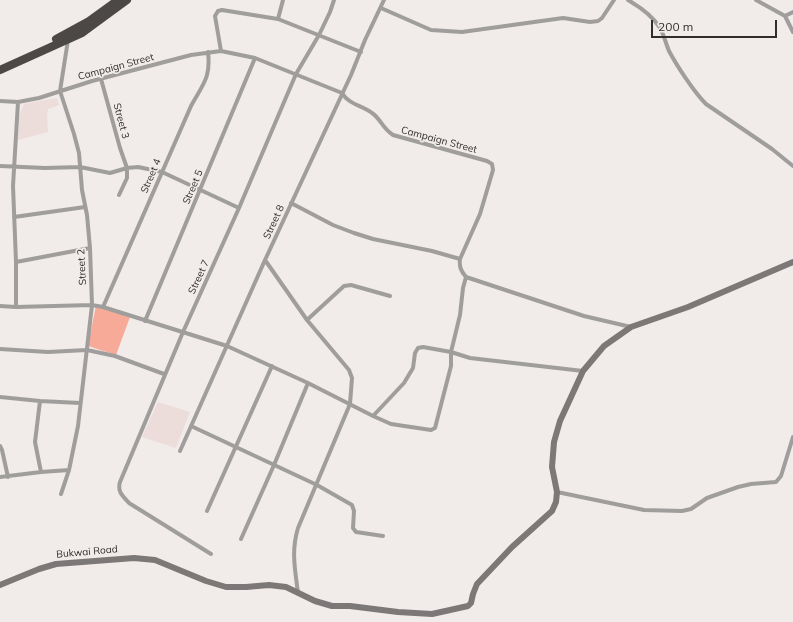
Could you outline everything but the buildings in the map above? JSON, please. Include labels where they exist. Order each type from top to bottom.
[{"type":"highway","points":[[0,65],[76,29],[118,0]]},
{"type":"highway","points":[[0,70],[68,40],[93,25],[127,0]]},
{"type":"street","points":[[278,19],[283,0]]},
{"type":"street","name":"Street 7","points":[[210,554],[129,503],[120,494],[118,488],[164,374],[239,208],[296,74],[319,35],[334,0]]},
{"type":"street","name":"Street 8","points":[[180,452],[265,260],[384,0]]},
{"type":"street","points":[[381,8],[431,30],[462,32],[563,18],[590,22],[598,21],[602,18],[614,0]]},
{"type":"street","points":[[628,0],[652,17],[660,28],[670,52],[699,96],[706,104],[772,149],[793,166]]},
{"type":"street","points":[[756,0],[785,16],[793,32]]},
{"type":"street","points":[[221,50],[215,16],[222,10],[278,19],[361,52]]},
{"type":"street","points":[[785,16],[793,12]]},
{"type":"street","name":"Street 2","points":[[61,494],[69,470],[78,426],[92,305],[90,248],[78,153],[74,134],[60,91],[68,40]]},
{"type":"street","name":"Campaign Street","points":[[0,101],[18,102],[39,98],[178,58],[208,52],[221,50],[255,58],[342,92],[345,98],[374,114],[382,127],[393,135],[487,161],[492,164],[493,170],[480,214],[460,260]]},
{"type":"street","name":"Street 4","points":[[103,307],[191,106],[208,76],[210,66],[208,52]]},
{"type":"street","name":"Street 5","points":[[145,321],[255,58]]},
{"type":"street","name":"Street 3","points":[[101,79],[127,168]]},
{"type":"street","points":[[16,307],[14,167],[18,102]]},
{"type":"street","points":[[0,166],[45,168],[80,167],[110,173],[127,168],[138,167],[162,172],[239,208]]},
{"type":"street","points":[[119,195],[127,178],[127,168]]},
{"type":"street","points":[[291,203],[333,225],[354,233],[374,239],[419,248],[460,260],[462,272],[466,276],[584,316],[630,327]]},
{"type":"street","points":[[14,217],[85,208]]},
{"type":"street","points":[[16,262],[90,248]]},
{"type":"street","points":[[265,260],[307,320],[349,370],[352,378],[350,404],[298,528],[294,542],[293,560],[298,593]]},
{"type":"street","points":[[792,265],[688,307],[630,327],[604,346],[583,371],[560,421],[554,442],[552,467],[557,492],[644,510],[682,511],[691,509],[707,498],[738,487],[751,484],[776,482],[781,476],[793,437]]},
{"type":"street","points":[[0,306],[92,305],[103,307],[227,346],[308,383],[372,416],[392,424],[431,430],[435,428],[451,366],[451,352],[460,315],[466,276]]},
{"type":"street","points":[[307,320],[344,286],[351,285],[390,296]]},
{"type":"street","points":[[372,416],[404,383],[413,368],[414,353],[418,348],[423,347],[451,352],[470,358],[583,371]]},
{"type":"street","points":[[0,349],[48,352],[87,350],[115,356],[164,374]]},
{"type":"street","points":[[207,511],[272,366]]},
{"type":"street","points":[[241,539],[308,383]]},
{"type":"street","points":[[0,397],[80,403]]},
{"type":"street","points":[[40,401],[35,442],[41,472]]},
{"type":"street","points":[[191,426],[317,485],[354,507],[353,528],[356,532],[383,536]]},
{"type":"street","points":[[0,446],[8,477]]},
{"type":"street","points":[[0,478],[41,472],[69,470]]},
{"type":"street","name":"Bukwai Road","points":[[0,585],[39,569],[56,564],[134,558],[155,560],[206,581],[226,587],[246,588],[270,585],[286,587],[315,601],[332,606],[350,606],[398,612],[432,614],[468,606],[472,602],[477,584],[512,547],[552,511],[556,502],[557,492]]},
{"type":"shaded area","points":[[57,98],[59,105],[48,109],[48,132],[18,140],[19,117],[24,104]]},
{"type":"shaded area","points":[[96,305],[130,317],[116,355],[88,346]]},
{"type":"shaded area","points":[[158,402],[190,412],[176,448],[142,437]]}]
